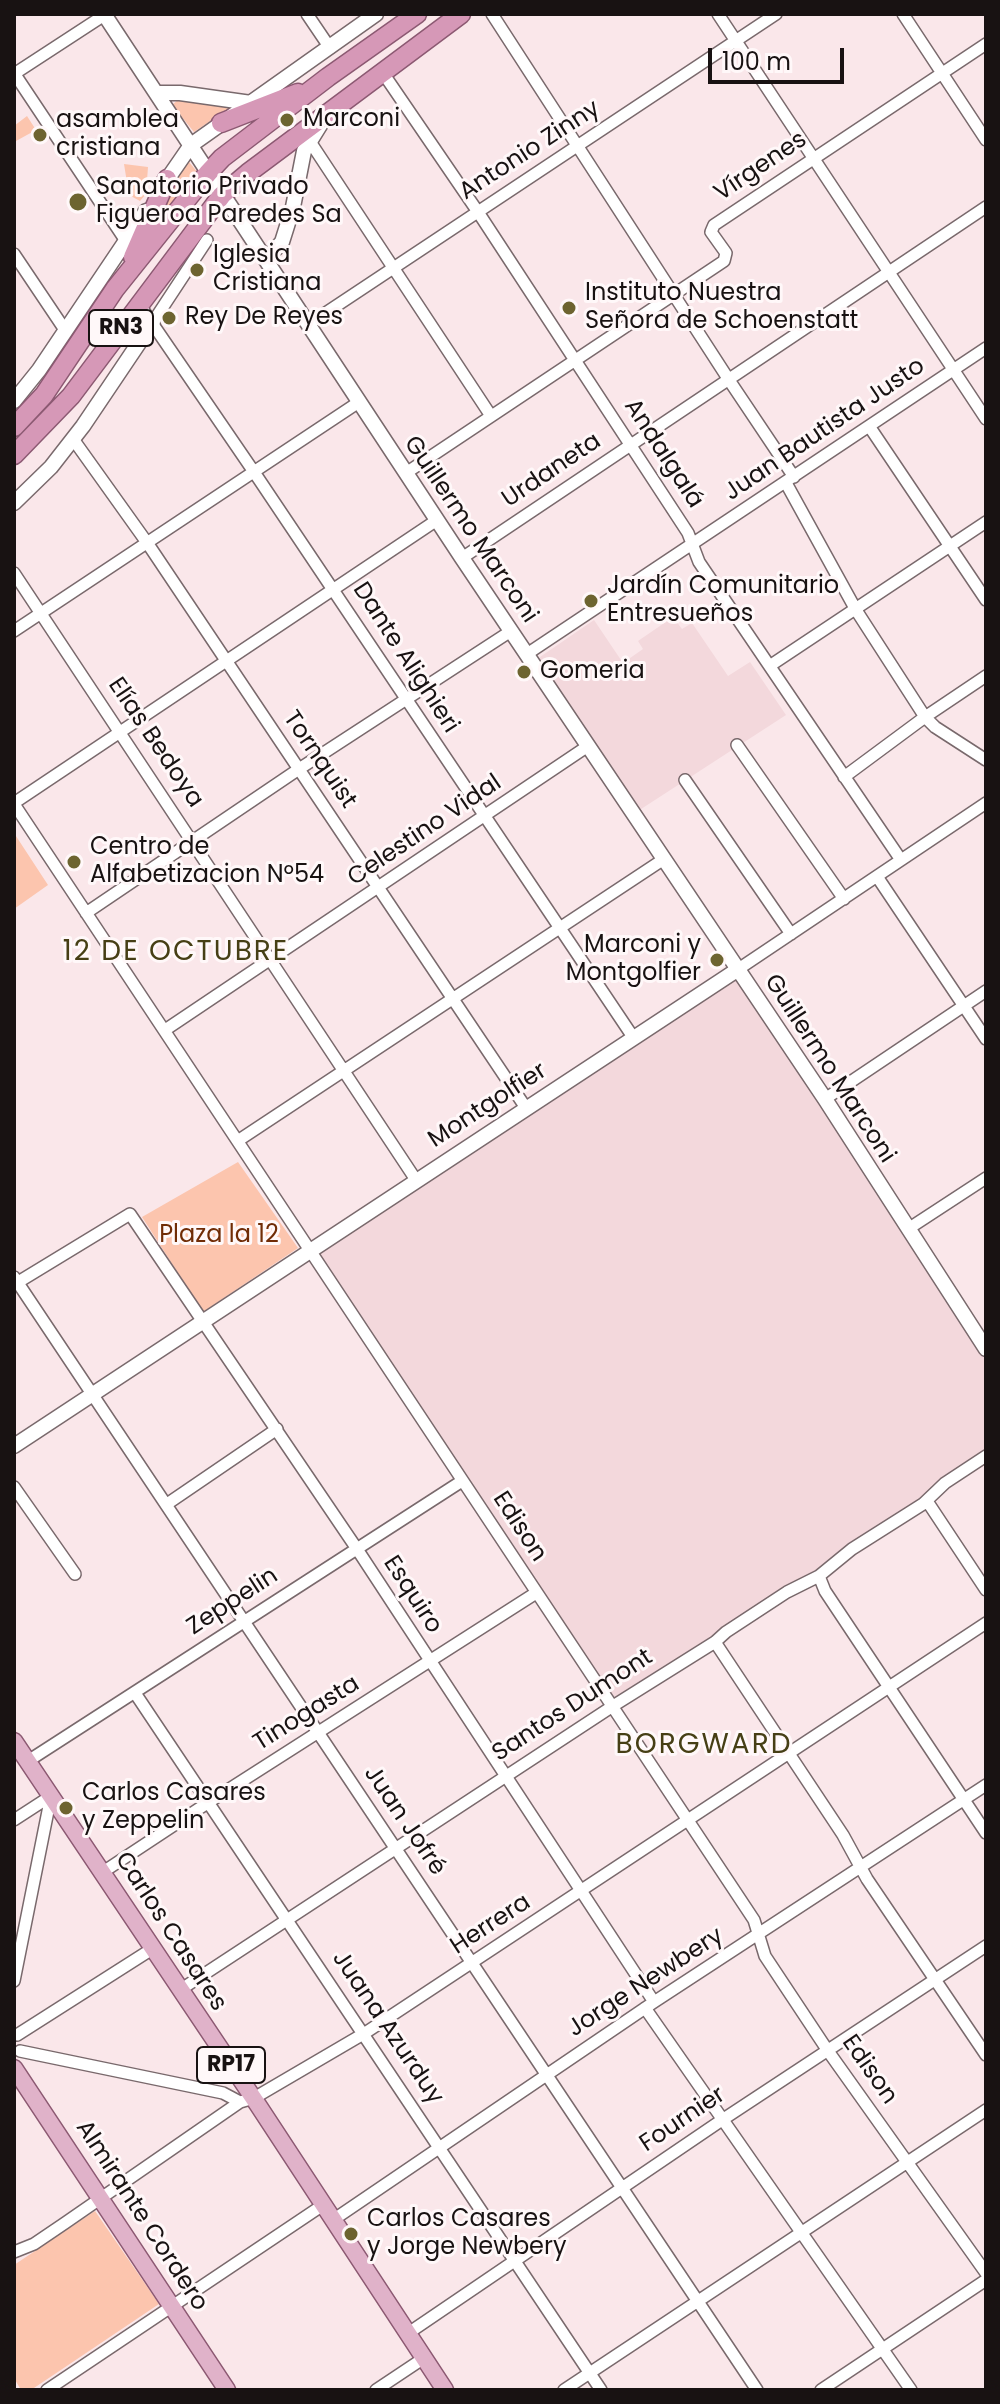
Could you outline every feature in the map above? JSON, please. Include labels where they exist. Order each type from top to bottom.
[{"type":"highway","name":"RN3","points":[[14,427],[59,375],[115,289],[222,158],[417,14]]},
{"type":"highway","name":"RN3","points":[[14,455],[71,396],[222,195],[461,14]]},
{"type":"highway","name":"RN3","points":[[221,123],[302,91],[328,77]]},
{"type":"highway","points":[[115,289],[167,179]]},
{"type":"main road","name":"Carlos Casares","points":[[14,1741],[180,1990],[247,2100],[323,2205],[445,2390]]},
{"type":"main road","name":"Almirante Cordero","points":[[14,2068],[227,2390]]},
{"type":"street","points":[[105,14],[14,74],[126,241]]},
{"type":"street","name":"Guillermo Marconi","points":[[105,14],[462,558],[825,1099],[986,1349]]},
{"type":"street","points":[[307,14],[330,48]]},
{"type":"street","points":[[14,401],[39,370],[191,145],[376,14]]},
{"type":"street","points":[[492,14],[729,380],[790,480],[856,610],[925,717],[935,727],[986,760]]},
{"type":"street","points":[[718,14],[986,419]]},
{"type":"street","name":"Antonio Zinny","points":[[309,324],[776,14]]},
{"type":"street","points":[[903,14],[986,140]]},
{"type":"street","name":"Vírgenes","points":[[406,473],[724,261],[726,253],[711,232],[714,225],[986,44]]},
{"type":"street","name":"Andalgalá","points":[[383,73],[688,533],[699,562],[901,860]]},
{"type":"street","points":[[157,93],[180,93],[251,103]]},
{"type":"street","points":[[266,259],[282,242],[309,140],[329,113]]},
{"type":"street","points":[[309,140],[491,416]]},
{"type":"street","name":"Urdaneta","points":[[462,558],[985,209]]},
{"type":"street","points":[[14,503],[51,467],[73,439],[207,240]]},
{"type":"street","points":[[15,259],[65,330]]},
{"type":"street","name":"Dante Alighieri","points":[[139,304],[633,1037]]},
{"type":"street","name":"Juan Bautista Justo","points":[[527,654],[986,348]]},
{"type":"street","points":[[14,631],[359,402]]},
{"type":"street","points":[[869,426],[986,600]]},
{"type":"street","name":"Tornquist","points":[[73,439],[148,544],[526,1108]]},
{"type":"street","points":[[14,804],[437,520]]},
{"type":"street","points":[[771,665],[986,522]]},
{"type":"street","name":"Elías Bedoya","points":[[14,573],[416,1180]]},
{"type":"street","points":[[86,913],[511,631]]},
{"type":"street","points":[[844,777],[986,676]]},
{"type":"street","points":[[737,745],[844,899]]},
{"type":"street","name":"Celestino Vidal","points":[[165,1030],[588,746]]},
{"type":"street","points":[[685,780],[791,934]]},
{"type":"street","name":"Montgolfier","points":[[14,1446],[878,878],[986,803]]},
{"type":"street","name":"Edison","points":[[14,804],[754,1920],[762,1951],[828,2051],[986,2273]]},
{"type":"street","points":[[239,1140],[664,859]]},
{"type":"street","points":[[878,878],[986,1039]]},
{"type":"street","points":[[825,1099],[986,991]]},
{"type":"street","points":[[908,1229],[986,1178]]},
{"type":"street","name":"Esquiro","points":[[15,1281],[130,1214],[357,1549],[581,1892],[722,2120],[911,2390]]},
{"type":"street","name":"Juan Jofré","points":[[15,1281],[757,2390]]},
{"type":"street","points":[[167,1504],[277,1429]]},
{"type":"street","name":"Santos Dumont","points":[[180,1990],[787,1592],[819,1576],[852,1549],[927,1501],[945,1483],[986,1456]]},
{"type":"street","name":"Zeppelin","points":[[28,1761],[462,1481]]},
{"type":"street","points":[[14,1487],[75,1574]]},
{"type":"street","points":[[927,1501],[986,1590]]},
{"type":"street","points":[[819,1576],[825,1591],[986,1833]]},
{"type":"street","name":"Tinogasta","points":[[103,1872],[536,1593]]},
{"type":"street","name":"Herrera","points":[[14,2252],[34,2244],[247,2100],[365,2033],[986,1623]]},
{"type":"street","points":[[715,1642],[986,2055]]},
{"type":"street","name":"Juana Azurduy","points":[[135,1693],[601,2390]]},
{"type":"street","name":"Jorge Newbery","points":[[333,2220],[650,2005],[986,1785]]},
{"type":"street","points":[[14,1820],[51,1796]]},
{"type":"street","points":[[14,1981],[51,1796]]},
{"type":"street","name":"Fournier","points":[[407,2334],[722,2120],[986,1946]]},
{"type":"street","points":[[152,1949],[16,2032],[17,2057],[223,2093],[247,2100]]},
{"type":"street","points":[[564,2390],[986,2110]]},
{"type":"street","points":[[47,2390],[323,2205]]},
{"type":"street","points":[[821,2390],[986,2280]]},
{"type":"street","points":[[376,2390],[424,2358]]},
{"type":"shaded area","points":[[673,617],[682,629],[692,623],[728,676],[750,662],[786,715],[638,811],[539,663],[540,657],[594,620],[623,663],[643,649],[638,641]]},
{"type":"shaded area","points":[[737,970],[986,1349],[986,1456],[927,1501],[613,1706],[310,1250]]},
{"type":"green space","points":[[180,98],[231,107],[194,132],[172,105]]},
{"type":"green space","points":[[27,116],[36,130],[16,141],[14,126]]},
{"type":"green space","points":[[186,162],[199,174],[144,243],[163,201]]},
{"type":"green space","points":[[124,164],[148,167],[146,194],[140,201],[129,195]]},
{"type":"green space","points":[[14,833],[48,885],[14,909]]},
{"type":"green space","name":"Plaza la 12","points":[[238,1162],[298,1248],[203,1312],[142,1217]]},
{"type":"green space","points":[[95,2211],[159,2304],[31,2390],[21,2390],[14,2378],[14,2265]]},
{"type":"place","name":"Marconi","points":[[287,120]]},
{"type":"place","name":"asamblea cristiana","points":[[40,135]]},
{"type":"place","name":"Sanatorio Privado Figueroa Paredes Sa","points":[[78,202]]},
{"type":"place","name":"Iglesia Cristiana","points":[[197,270]]},
{"type":"place","name":"Instituto Nuestra Señora de Schoenstatt","points":[[569,308]]},
{"type":"place","name":"Rey De Reyes","points":[[169,318]]},
{"type":"place","name":"Jardín Comunitario Entresueños","points":[[591,601]]},
{"type":"place","name":"Gomeria","points":[[524,672]]},
{"type":"place","name":"Centro de Alfabetizacion Nº54","points":[[74,862]]},
{"type":"place","name":"Marconi y Montgolfier","points":[[717,960]]},
{"type":"place","name":"Carlos Casares y Zeppelin","points":[[66,1808]]},
{"type":"place","name":"Carlos Casares y Jorge Newbery","points":[[351,2234]]},
{"type":"district","name":"12 DE OCTUBRE","points":[[176,953]]},
{"type":"district","name":"BORGWARD","points":[[704,1746]]}]
